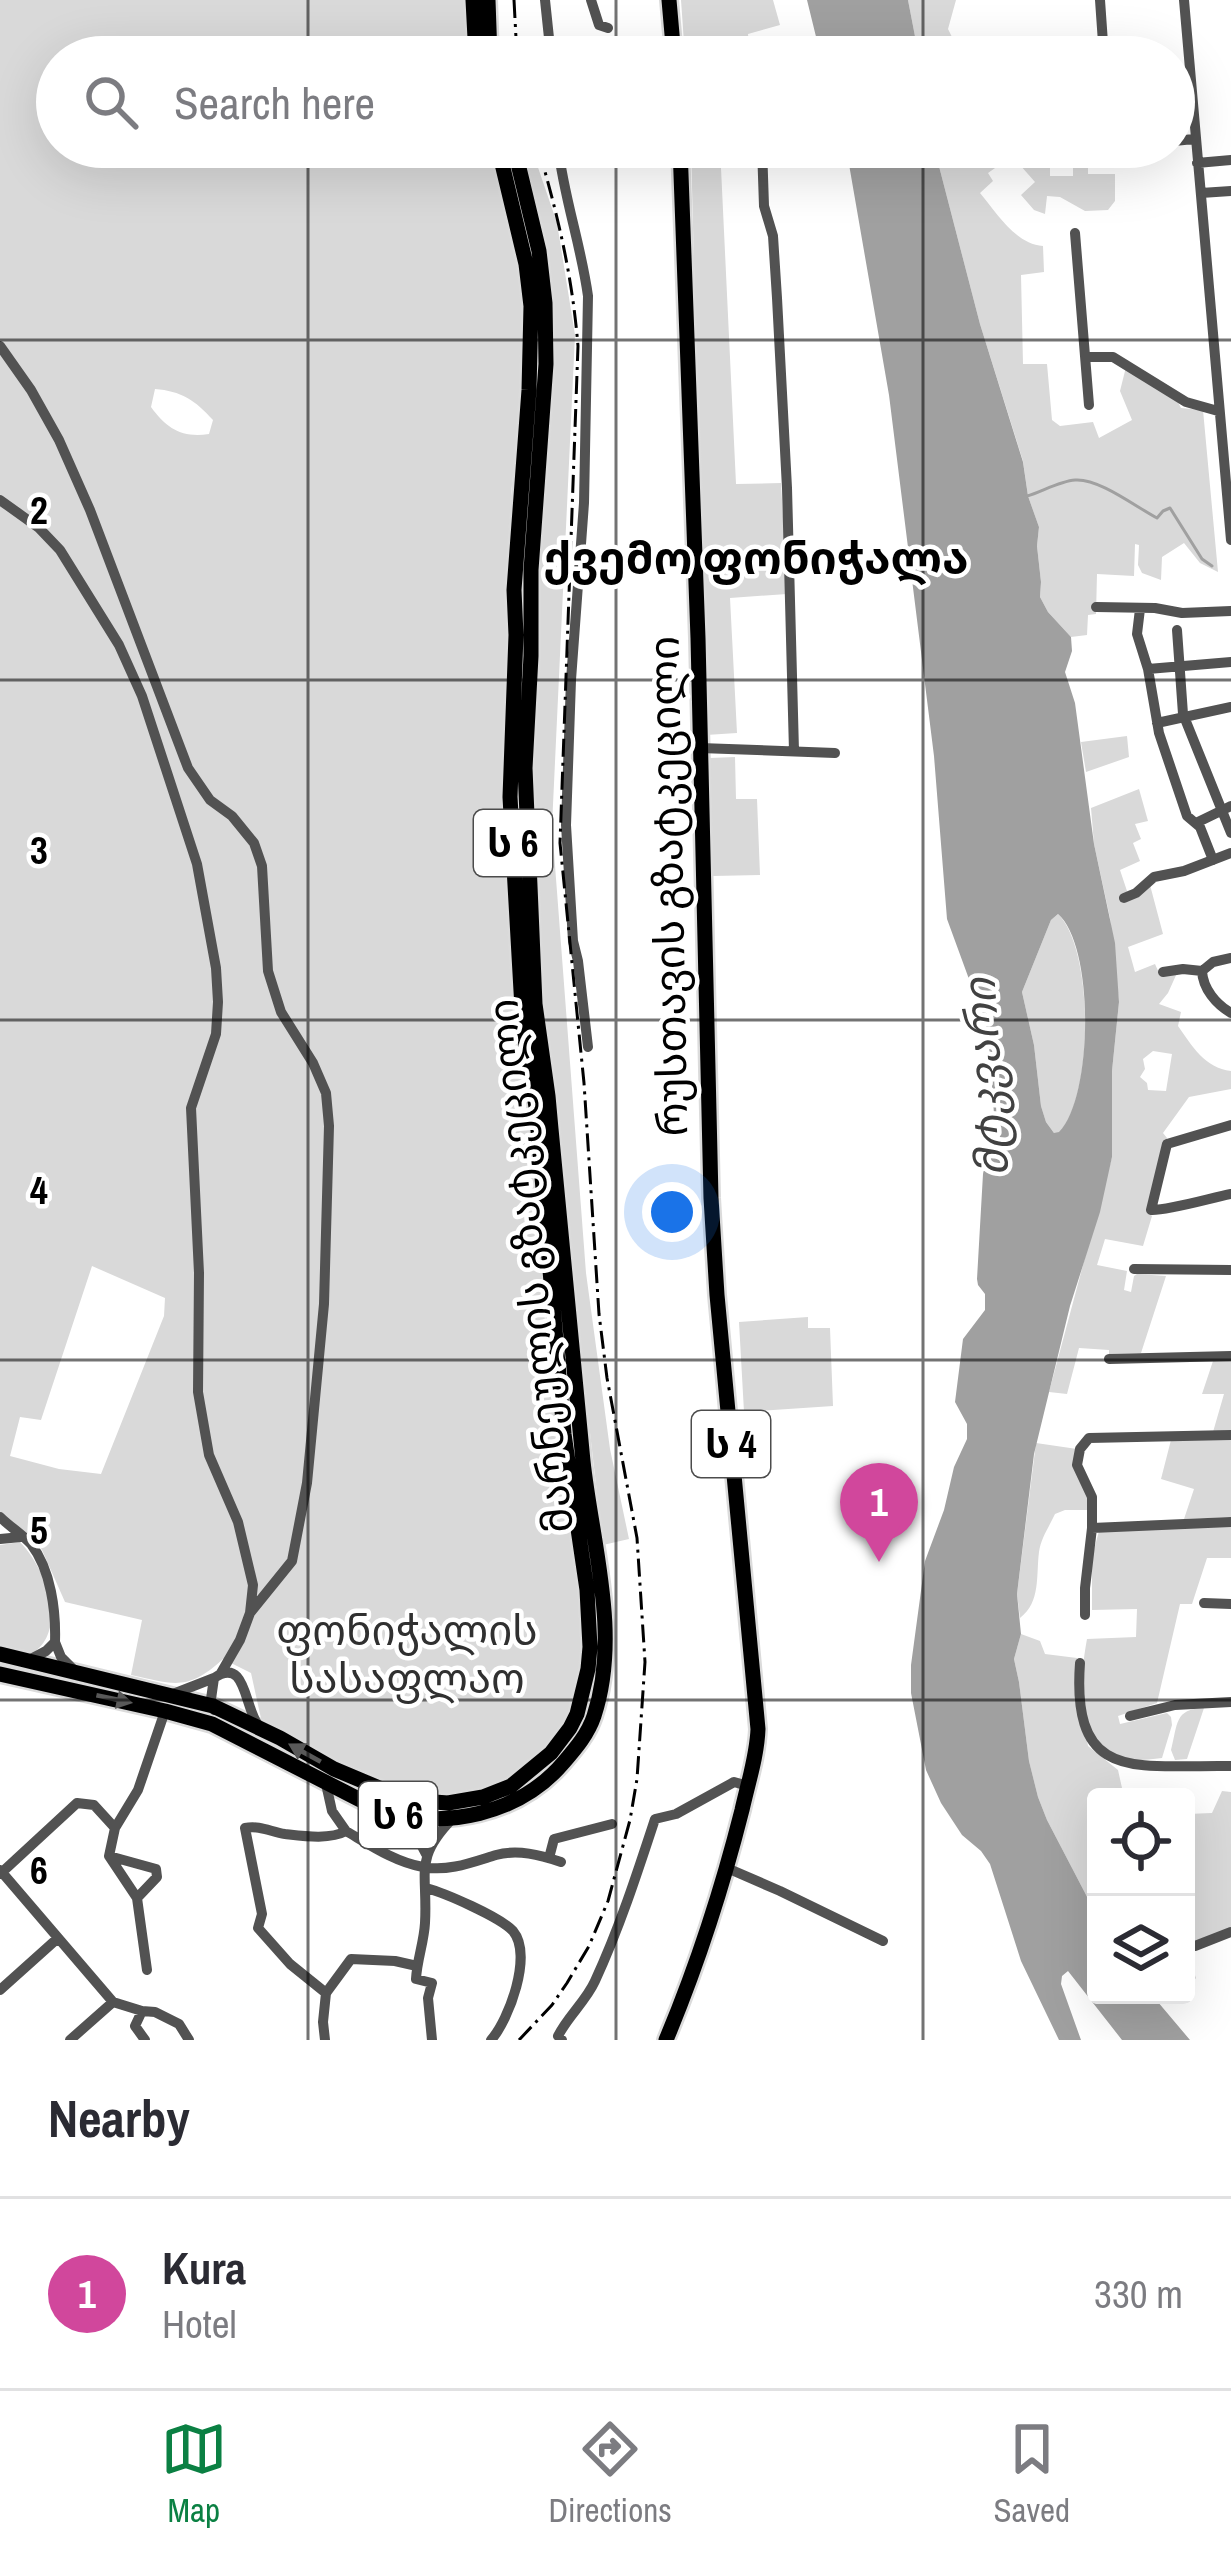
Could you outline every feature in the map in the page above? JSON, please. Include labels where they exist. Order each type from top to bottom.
[{"type":"highway","points":[[473,0],[475,36]]},
{"type":"highway","points":[[488,0],[489,36]]},
{"type":"highway","points":[[669,0],[672,36]]},
{"type":"highway","name":"მარნეულის გზატკეცილი","points":[[0,1654],[213,1706],[408,1800],[448,1803],[511,1786],[551,1753],[577,1714],[590,1647],[587,1590],[536,1107],[523,1026],[510,797],[514,590],[531,306],[503,168]]},
{"type":"highway","name":"მარნეულის გზატკეცილი","points":[[519,168],[539,251],[545,303],[546,364],[531,570],[526,803],[535,1004],[548,1096],[572,1432]]},
{"type":"highway","name":"რუსთავის გზატკეცილი","points":[[666,2040],[727,1868],[758,1745],[714,1243],[681,168]]},
{"type":"highway","name":"მარნეულის გზატკეცილი","points":[[0,1674],[165,1711],[235,1734],[326,1784],[407,1818],[453,1819],[511,1803],[541,1785],[578,1745],[594,1716],[602,1683],[604,1618],[595,1532],[574,1452]]},
{"type":"street","points":[[544,0],[548,36]]},
{"type":"street","points":[[591,0],[599,25],[608,28]]},
{"type":"street","points":[[1100,0],[1103,36]]},
{"type":"street","points":[[1184,0],[1187,36]]},
{"type":"street","points":[[1195,147],[1231,540]]},
{"type":"street","points":[[1197,163],[1231,160]]},
{"type":"street","points":[[562,168],[588,296],[582,568],[571,680],[566,825],[573,941],[588,1047]]},
{"type":"street","points":[[763,168],[777,298],[794,751]]},
{"type":"street","points":[[1201,193],[1231,191]]},
{"type":"street","points":[[1076,233],[1089,405]]},
{"type":"street","points":[[0,346],[59,440],[188,767],[211,800],[254,843],[262,866],[268,971],[280,1012],[326,1093],[324,1304],[307,1483],[292,1561],[250,1613]]},
{"type":"street","points":[[1085,357],[1113,357],[1186,402],[1218,411]]},
{"type":"street","points":[[1215,370],[1231,377]]},
{"type":"street","points":[[0,500],[60,550],[119,645],[142,696],[197,864],[218,1002],[216,1034],[191,1108],[200,1273],[198,1393],[208,1455],[238,1522],[253,1585],[250,1613],[240,1640],[217,1676],[211,1699],[216,1718],[235,1734]]},
{"type":"street","points":[[1096,608],[1231,611]]},
{"type":"street","points":[[1140,609],[1137,634],[1157,723],[1187,816],[1196,823],[1213,860]]},
{"type":"street","points":[[1177,630],[1184,717],[1226,808],[1231,833]]},
{"type":"street","points":[[1148,669],[1231,662]]},
{"type":"street","points":[[1157,723],[1231,707]]},
{"type":"street","points":[[700,748],[835,752]]},
{"type":"street","points":[[1196,823],[1226,808]]},
{"type":"street","points":[[1124,898],[1154,877],[1231,853]]},
{"type":"street","points":[[1163,972],[1202,971],[1213,962],[1231,958]]},
{"type":"street","points":[[1202,971],[1218,1004],[1231,1013]]},
{"type":"street","points":[[1231,1125],[1167,1144],[1151,1202],[1153,1212],[1231,1194]]},
{"type":"street","points":[[1134,1269],[1231,1270]]},
{"type":"street","points":[[1109,1359],[1231,1357]]},
{"type":"street","points":[[1084,1615],[1093,1528],[1092,1497],[1076,1465],[1080,1449],[1089,1438],[1231,1435]]},
{"type":"street","points":[[0,1517],[30,1544],[48,1580],[55,1642],[74,1670]]},
{"type":"street","points":[[1093,1528],[1231,1522]]},
{"type":"street","points":[[0,1539],[21,1537]]},
{"type":"street","points":[[1204,1604],[1231,1604]]},
{"type":"street","points":[[240,1640],[240,1679],[250,1714],[260,1728]]},
{"type":"street","points":[[29,1660],[55,1642]]},
{"type":"street","points":[[1080,1663],[1082,1719],[1100,1752],[1122,1763],[1231,1766]]},
{"type":"street","points":[[173,1694],[231,1672],[240,1679]]},
{"type":"street","points":[[1130,1716],[1175,1705],[1231,1702]]},
{"type":"street","points":[[147,1970],[137,1898],[109,1856],[115,1828],[139,1790],[165,1711]]},
{"type":"street","points":[[562,2040],[558,2036],[568,2017],[593,1987],[655,1819],[676,1814],[734,1781],[748,1786]]},
{"type":"street","points":[[326,1784],[332,1811],[346,1831],[424,1868],[474,1864],[523,1852],[555,1860],[554,1839],[612,1824]]},
{"type":"street","points":[[115,1828],[94,1805],[77,1803],[1,1872],[113,2002],[155,2012],[179,2024],[189,2040]]},
{"type":"street","points":[[407,1818],[426,1854]]},
{"type":"street","points":[[432,2040],[428,1998],[432,1984],[416,1979],[425,1925],[424,1868],[434,1837],[453,1819]]},
{"type":"street","points":[[326,1993],[290,1964],[258,1928],[262,1914],[245,1828],[254,1825],[283,1834],[338,1836],[346,1831]]},
{"type":"street","points":[[109,1856],[156,1869],[157,1877],[137,1898]]},
{"type":"street","points":[[727,1868],[883,1941]]},
{"type":"street","points":[[426,1888],[515,1933],[520,1945],[518,1977],[506,2018],[490,2040]]},
{"type":"street","points":[[1195,1946],[1231,1932]]},
{"type":"street","points":[[0,1990],[58,1938]]},
{"type":"street","points":[[325,2040],[326,1993],[351,1959],[417,1966]]},
{"type":"street","points":[[70,2040],[113,2002]]},
{"type":"street","points":[[142,2011],[135,2026],[145,2040]]},
{"type":"green space","name":"ფონიჭალის სასაფლაო","points":[[0,0],[471,0],[467,36],[36,36],[36,168],[498,168],[525,278],[526,357],[511,494],[506,763],[532,1099],[587,1650],[574,1711],[558,1737],[514,1780],[450,1802],[390,1792],[262,1723],[251,1673],[223,1659],[199,1677],[180,1683],[131,1675],[142,1620],[65,1602],[32,1538],[0,1513]],"holes":[[[155,389],[180,394],[213,420],[209,434],[176,430],[151,407]],[[92,1266],[165,1298],[164,1316],[101,1474],[10,1456],[20,1417],[41,1420]]]},
{"type":"green space","points":[[681,0],[773,0],[780,25],[748,36],[684,36]]},
{"type":"green space","points":[[908,0],[956,0],[948,29],[952,36],[915,36]]},
{"type":"green space","points":[[526,168],[538,168],[557,223],[575,335],[552,826],[586,1273],[610,1449],[629,1539],[603,1545],[543,1017],[533,792],[538,578],[555,315],[547,254]]},
{"type":"green space","points":[[692,168],[721,168],[736,484],[781,483],[787,594],[730,598],[737,733],[706,735]]},
{"type":"green space","points":[[939,168],[995,168],[988,173],[993,181],[980,193],[1015,234],[1043,246],[1044,272],[1021,275],[1023,364],[1047,364],[1052,420],[1060,426],[1093,422],[1099,438],[1132,420],[1120,391],[1126,367],[1181,408],[1203,410],[1218,572],[1200,563],[1184,543],[1162,557],[1161,580],[1142,573],[1139,545],[1135,544],[1134,576],[1097,574],[1096,614],[1088,615],[1087,635],[1071,637],[1040,597],[1039,527]]},
{"type":"green space","points":[[1023,168],[1050,168],[1050,176],[1073,176],[1073,168],[1088,168],[1088,174],[1115,174],[1115,201],[1108,210],[1085,211],[1060,197],[1047,196],[1045,214],[1034,210],[1021,195],[1035,182]]},
{"type":"green space","points":[[1127,736],[1129,757],[1086,772],[1081,742]]},
{"type":"green space","points":[[735,757],[736,799],[757,799],[760,875],[713,876],[710,758]]},
{"type":"green space","points":[[1139,789],[1148,821],[1135,824],[1141,839],[1133,843],[1140,861],[1120,870],[1127,891],[1150,885],[1163,934],[1128,947],[1135,972],[1155,964],[1159,973],[1177,973],[1159,1004],[1181,1012],[1178,1026],[1200,1055],[1231,1071],[1231,1089],[1189,1097],[1163,1133],[1167,1138],[1143,1246],[1105,1239],[1097,1265],[1127,1271],[1124,1290],[1131,1292],[1137,1274],[1166,1276],[1141,1353],[1079,1348],[1067,1394],[1049,1392],[1112,1157],[1112,1071],[1119,1002],[1091,808]],"holes":[[[1153,1051],[1172,1054],[1166,1091],[1148,1090],[1140,1077],[1145,1069],[1143,1059]]]},
{"type":"green space","points":[[1058,914],[1078,958],[1085,1023],[1079,1089],[1070,1115],[1059,1133],[1054,1133],[1041,1106],[1022,992],[1051,920]]},
{"type":"green space","points":[[808,1317],[808,1328],[830,1328],[833,1406],[744,1412],[739,1322]]},
{"type":"green space","points":[[1213,1361],[1231,1361],[1231,1430],[1213,1432],[1224,1394],[1202,1394]]},
{"type":"green space","points":[[1231,1439],[1231,1517],[1184,1519],[1194,1489],[1161,1479],[1171,1440]]},
{"type":"green space","points":[[1036,1443],[1077,1449],[1089,1497],[1087,1510],[1055,1514],[1040,1547],[1034,1596],[1020,1618],[1017,1594]]},
{"type":"green space","points":[[1231,1525],[1231,1558],[1207,1558],[1192,1604],[1180,1604],[1157,1703],[1118,1716],[1120,1724],[1167,1713],[1172,1725],[1162,1758],[1126,1760],[1106,1752],[1095,1740],[1084,1708],[1087,1639],[1136,1637],[1137,1609],[1092,1610],[1092,1557],[1099,1531]]},
{"type":"green space","points":[[20,1542],[38,1567],[50,1600],[49,1631],[30,1655],[0,1647],[0,1545]]},
{"type":"green space","points":[[1021,1634],[1040,1641],[1045,1654],[1077,1658],[1088,1746],[1118,1770],[1122,1788],[1087,1788],[1087,1897],[1038,1797],[1014,1659]]},
{"type":"green space","points":[[1204,1708],[1187,1759],[1175,1760],[1171,1750],[1179,1720],[1187,1711]]},
{"type":"green space","points":[[1222,1791],[1231,1792],[1231,1929],[1195,1941],[1195,1814],[1212,1813]]},
{"type":"shaded area","points":[[807,0],[908,0],[915,36],[816,36]]},
{"type":"shaded area","points":[[850,168],[939,168],[1039,527],[1040,597],[1071,637],[1065,672],[1075,703],[1094,844],[1115,943],[1119,1002],[1112,1071],[1112,1157],[1034,1454],[1017,1594],[1021,1634],[1014,1659],[1038,1797],[1087,1897],[1087,1995],[1068,1971],[1061,1984],[1081,2040],[1059,2040],[1021,1961],[990,1864],[962,1835],[941,1803],[926,1770],[911,1693],[925,1561],[967,1439],[967,1424],[955,1402],[963,1339],[985,1310],[985,1294],[977,1279],[983,1174],[1001,1141],[994,1114],[988,1031],[947,919],[934,756],[889,395]],"holes":[[[1058,914],[1070,931],[1084,988],[1078,1088],[1070,1114],[1054,1133],[1041,1106],[1022,992],[1051,920]]]},
{"type":"shaded area","points":[[1094,2004],[1160,2004],[1190,2040],[1122,2040]]},
{"type":"waterway","points":[[1027,496],[1075,480],[1106,488],[1157,518],[1170,508],[1202,559],[1212,566]]},
{"type":"railway","points":[[514,0],[516,36]]},
{"type":"railway","points":[[519,2040],[567,1983],[608,1901],[637,1779],[645,1662],[637,1538],[599,1314],[584,1083],[560,843],[578,346],[563,245],[544,168]]},
{"type":"place","name":"Kura","points":[[879,1562]]},
{"type":"district","name":"ქვემო ფონიჭალა","points":[[756,557]]},
{"type":"water label","name":"მტკვარი","points":[[985,1078]]}]
